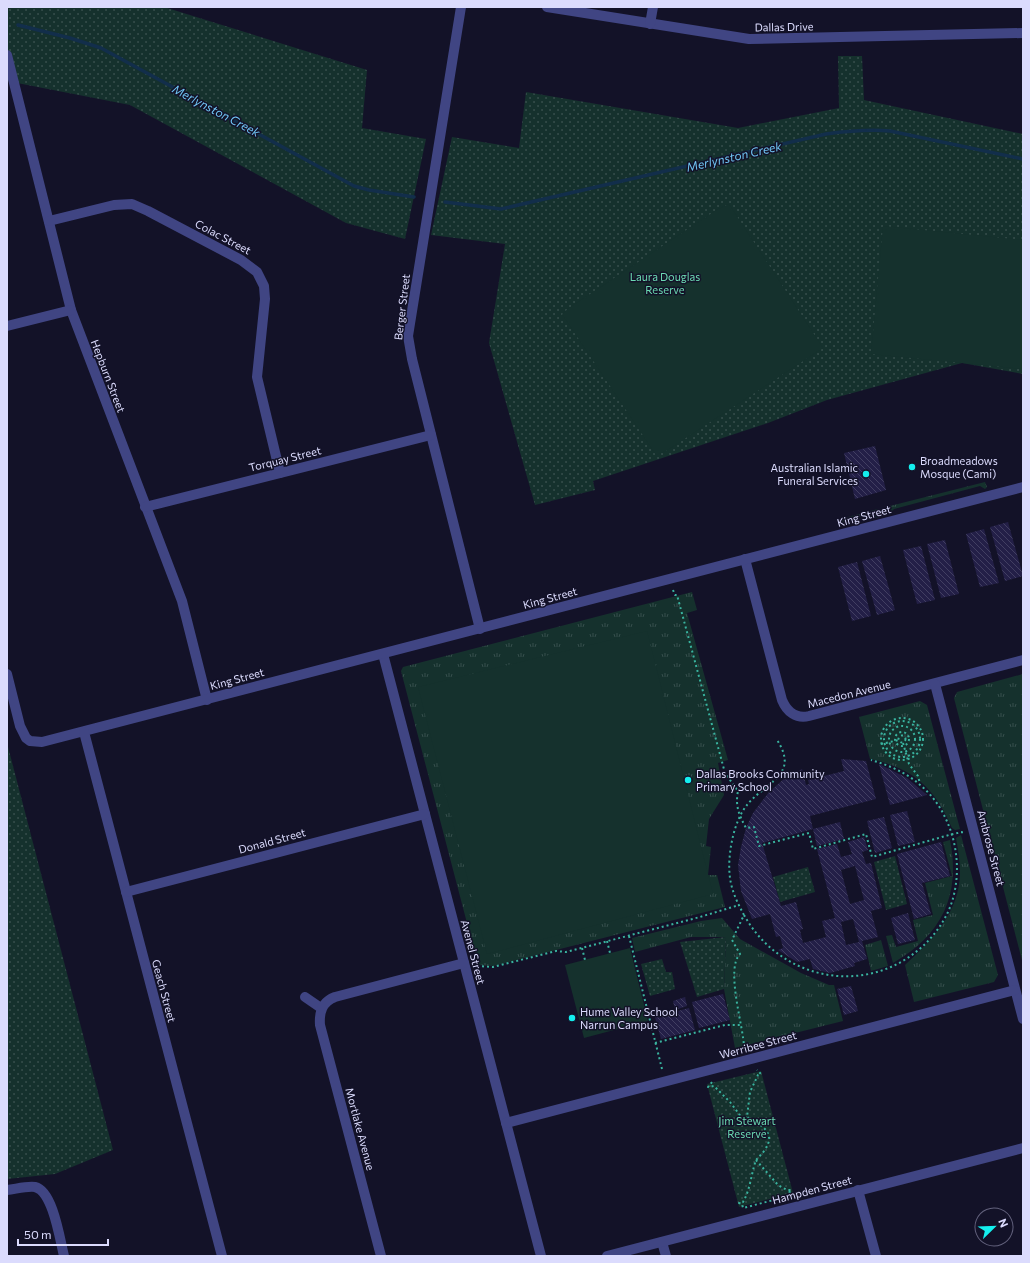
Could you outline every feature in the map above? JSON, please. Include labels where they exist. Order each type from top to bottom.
[{"type":"street","name":"Berger Street","points":[[461,7],[408,336],[412,359],[480,629]]},
{"type":"street","name":"Dallas Drive","points":[[547,7],[749,39],[1023,32]]},
{"type":"street","points":[[650,24],[653,7]]},
{"type":"street","name":"Hepburn Street","points":[[7,55],[71,310],[182,601],[207,700]]},
{"type":"street","name":"Colac Street","points":[[49,221],[114,205],[132,204],[241,260],[256,272],[264,286],[265,299],[257,377],[280,473]]},
{"type":"street","points":[[7,326],[71,310]]},
{"type":"street","name":"Torquay Street","points":[[146,507],[431,435]]},
{"type":"street","name":"King Street","points":[[10,700],[22,733],[30,741],[42,742],[1023,487]]},
{"type":"street","name":"Macedon Avenue","points":[[744,559],[782,700],[784,706],[792,714],[801,717],[809,716],[1023,660]]},
{"type":"street","name":"Avenel Street","points":[[383,654],[541,1256]]},
{"type":"street","points":[[7,674],[10,700]]},
{"type":"street","name":"Ambrose Street","points":[[935,684],[1023,1019]]},
{"type":"street","name":"Geach Street","points":[[84,732],[222,1256]]},
{"type":"street","name":"Donald Street","points":[[126,892],[424,814]]},
{"type":"street","points":[[305,996],[321,1008],[327,1001],[335,997],[464,963]]},
{"type":"street","name":"Werribee Street","points":[[506,1123],[1015,990]]},
{"type":"street","name":"Mortlake Avenue","points":[[321,1008],[320,1025],[381,1256]]},
{"type":"street","name":"Hampden Street","points":[[607,1256],[1023,1148]]},
{"type":"street","points":[[7,1190],[34,1187],[46,1194],[50,1203],[64,1256]]},
{"type":"street","points":[[858,1190],[876,1256]]},
{"type":"street","points":[[662,1242],[666,1256]]},
{"type":"path","points":[[670,579],[675,595],[677,595],[725,773],[738,792],[736,801],[740,816],[746,828],[754,827],[759,846],[809,833],[813,849],[866,834],[872,857],[952,834],[962,832],[963,836],[974,833]]},
{"type":"path","points":[[897,718],[899,726]]},
{"type":"path","points":[[897,718],[912,720],[918,724],[923,734],[923,745],[920,752],[908,760],[895,759],[884,751],[881,744],[882,731],[886,725],[897,718]]},
{"type":"path","points":[[898,722],[910,723],[918,730],[920,740],[917,750],[907,756],[902,757],[891,753],[885,743],[885,738],[889,728],[898,722]]},
{"type":"path","points":[[899,726],[909,728],[914,733],[916,739],[913,747],[906,752],[898,752],[890,742],[892,731],[899,726]]},
{"type":"path","points":[[906,733],[909,728]]},
{"type":"path","points":[[914,733],[918,730]]},
{"type":"path","points":[[895,741],[897,734],[901,732],[906,733],[910,737]]},
{"type":"path","points":[[899,740],[901,732]]},
{"type":"path","points":[[919,735],[923,734]]},
{"type":"path","points":[[901,736],[906,738],[910,737]]},
{"type":"path","points":[[895,741],[900,746],[904,746],[909,744],[910,737]]},
{"type":"path","points":[[906,738],[904,746],[908,760],[918,776],[920,784]]},
{"type":"path","points":[[916,739],[920,740]]},
{"type":"path","points":[[777,740],[785,759],[782,772],[746,805],[740,816],[735,834],[730,867],[732,888],[744,916],[755,932],[782,957],[808,971],[854,977],[886,970],[899,964],[914,954],[939,926],[948,911],[957,875],[956,856],[952,834],[940,809],[920,784],[895,769],[870,760]]},
{"type":"path","points":[[881,744],[899,740],[904,743]]},
{"type":"path","points":[[477,966],[493,967],[556,951],[566,952],[700,917],[739,905]]},
{"type":"path","points":[[744,916],[732,940],[740,954],[736,960],[734,974],[744,1048]]},
{"type":"path","points":[[629,936],[662,1070]]},
{"type":"path","points":[[607,941],[610,953]]},
{"type":"path","points":[[582,948],[585,960]]},
{"type":"path","points":[[656,1043],[725,1025],[741,1025]]},
{"type":"path","points":[[746,1117],[752,1084],[758,1075],[761,1074],[758,1070],[751,1071]]},
{"type":"path","points":[[717,1080],[710,1082],[711,1085],[708,1085],[708,1088],[714,1086],[730,1102],[742,1118],[746,1117],[763,1126],[768,1134],[767,1147],[756,1160],[748,1191],[743,1202],[739,1203],[742,1204],[743,1208],[789,1196],[788,1192],[791,1192],[791,1190],[786,1190],[778,1185],[756,1160]]},
{"type":"green space","points":[[7,7],[164,7],[367,70],[362,128],[426,139],[405,239],[346,223],[130,105],[7,81]]},
{"type":"green space","name":"Laura Douglas Reserve","points":[[838,56],[862,56],[864,100],[1023,134],[1023,374],[962,363],[827,400],[768,423],[593,481],[595,490],[535,505],[489,343],[505,244],[431,235],[452,137],[519,148],[526,92],[738,128],[839,108]]},
{"type":"green space","points":[[729,204],[823,348],[666,451],[656,455],[562,314],[718,209]]},
{"type":"green space","points":[[883,226],[1023,240],[1023,369],[871,354]]},
{"type":"green space","points":[[985,482],[987,487],[985,489],[980,486],[894,509],[891,512],[890,506]]},
{"type":"green space","points":[[878,509],[879,517],[869,519],[864,516],[842,522],[838,527],[837,520]]},
{"type":"green space","points":[[692,592],[697,610],[687,613],[728,760],[718,763],[724,795],[709,819],[706,846],[711,847],[708,875],[717,875],[725,907],[493,966],[478,965],[401,671],[403,667]]},
{"type":"green space","points":[[647,631],[713,894],[487,954],[418,687]]},
{"type":"green space","points":[[1023,674],[1023,964],[954,698],[957,692]]},
{"type":"green space","points":[[920,701],[927,705],[960,829],[955,830],[952,828],[938,802],[921,782],[899,768],[870,759],[859,717]]},
{"type":"green space","points":[[7,743],[113,1150],[55,1174],[7,1179]]},
{"type":"green space","points":[[961,835],[998,975],[994,982],[914,1002],[905,965],[925,946],[943,924],[950,912],[959,886],[960,872],[956,838]]},
{"type":"green space","points":[[950,840],[953,860],[953,878],[950,896],[944,912],[924,940],[910,952],[893,963],[886,936],[892,935],[896,947],[918,941],[913,920],[933,915],[925,883],[952,876],[943,842]]},
{"type":"green space","points":[[895,856],[907,904],[886,910],[874,862]]},
{"type":"green space","points":[[808,867],[815,892],[780,902],[773,877]]},
{"type":"green space","points":[[722,918],[740,939],[801,973],[829,985],[834,985],[843,1021],[735,1048],[724,989],[726,937],[691,937],[635,952],[632,938],[701,921]]},
{"type":"green space","points":[[726,937],[724,989],[697,997],[680,942]]},
{"type":"green space","points":[[881,940],[888,966],[871,971],[865,945]]},
{"type":"green space","points":[[630,948],[648,1021],[584,1038],[565,965]]},
{"type":"green space","points":[[662,959],[666,972],[672,972],[675,989],[650,996],[641,964]]},
{"type":"green space","name":"Jim Stewart Reserve","points":[[761,1071],[793,1193],[739,1207],[707,1084]]},
{"type":"building","name":"Australian Islamic Funeral Services","points":[[875,446],[886,490],[855,499],[844,453]]},
{"type":"building","points":[[1008,522],[1023,576],[1005,581],[990,527]]},
{"type":"building","points":[[984,529],[999,583],[980,587],[966,534]]},
{"type":"building","points":[[945,540],[959,594],[941,598],[927,544]]},
{"type":"building","points":[[921,546],[935,600],[917,604],[903,550]]},
{"type":"building","points":[[880,556],[895,610],[877,615],[862,561]]},
{"type":"building","points":[[857,562],[871,616],[852,621],[838,567]]},
{"type":"building","points":[[841,759],[866,761],[876,799],[810,816],[813,829],[762,843],[781,906],[796,902],[803,929],[800,930],[803,943],[826,937],[822,921],[835,918],[817,849],[837,844],[841,857],[852,854],[848,842],[864,837],[868,850],[862,852],[866,864],[871,863],[882,908],[871,911],[878,937],[862,941],[867,959],[854,963],[855,966],[830,973],[813,969],[810,959],[797,962],[778,950],[783,948],[780,936],[776,937],[770,914],[752,919],[741,891],[738,865],[746,828],[753,813],[769,792],[785,778],[802,769],[806,785],[809,784],[808,780],[844,771]],"holes":[[[855,866],[864,900],[850,904],[841,870]],[[853,919],[859,942],[846,945],[841,922]]]},
{"type":"building","points":[[879,764],[907,778],[927,795],[890,805]]},
{"type":"building","points":[[907,811],[915,842],[898,846],[890,815]]},
{"type":"building","points":[[884,817],[892,848],[875,853],[867,821]]},
{"type":"building","points":[[840,822],[844,839],[817,846],[813,829]]},
{"type":"building","points":[[941,842],[950,876],[922,883],[931,914],[914,919],[897,854]]},
{"type":"building","points":[[908,913],[915,940],[898,944],[891,918]]},
{"type":"building","points":[[851,986],[858,1011],[844,1015],[837,989]]},
{"type":"building","points":[[723,994],[730,1020],[699,1028],[692,1002]]},
{"type":"building","points":[[685,997],[687,1006],[675,1010],[673,1001]]},
{"type":"building","points":[[689,1008],[695,1030],[661,1039],[655,1017]]},
{"type":"waterway","name":"Merlynston Creek","points":[[18,25],[70,38],[101,48],[354,186],[369,190],[414,197]]},
{"type":"waterway","name":"Merlynston Creek","points":[[445,202],[501,209],[826,134],[850,131],[890,131],[1023,159]]},
{"type":"place","name":"Broadmeadows Mosque (Cami)","points":[[912,467]]},
{"type":"place","name":"Australian Islamic Funeral Services","points":[[866,474]]},
{"type":"place","name":"Dallas Brooks Community Primary School","points":[[688,780]]},
{"type":"place","name":"Hume Valley School Narrun Campus","points":[[572,1018]]}]
